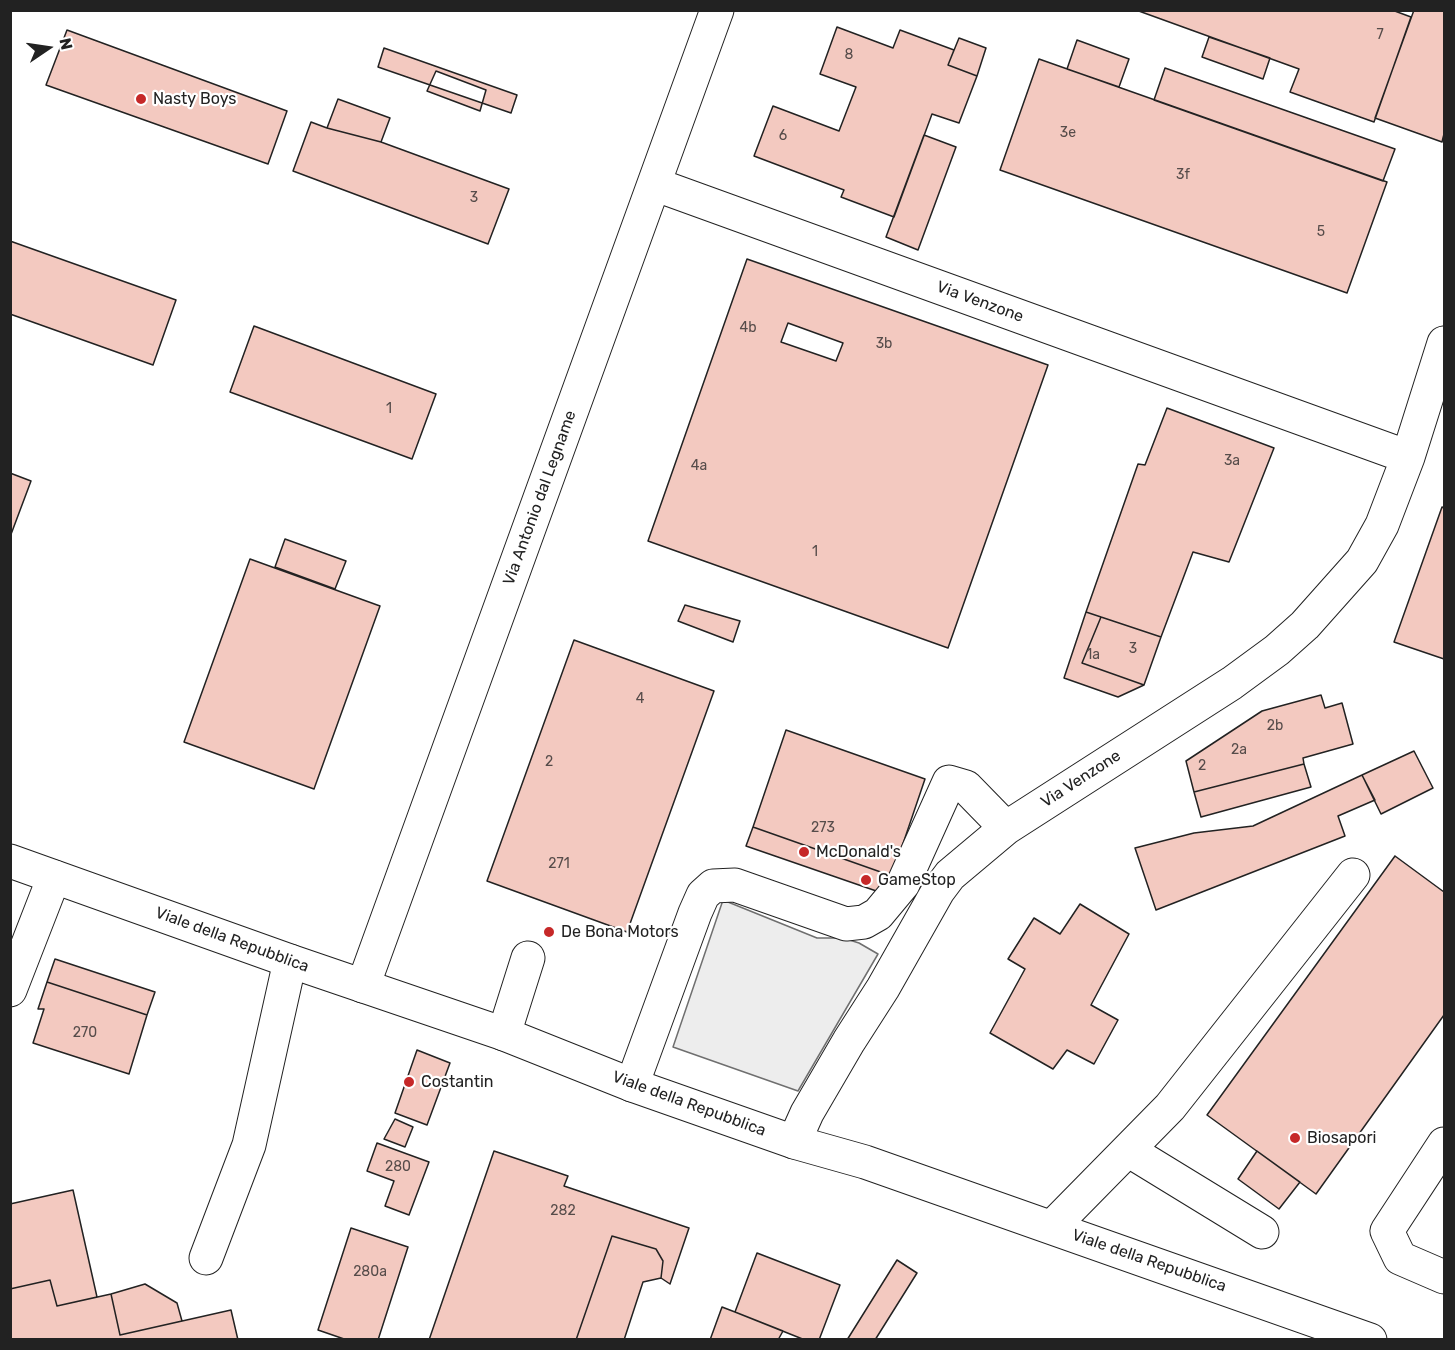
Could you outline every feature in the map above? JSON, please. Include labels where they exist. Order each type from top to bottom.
[{"type":"street","name":"Via Antonio dal Legname","points":[[363,986],[717,10]]},
{"type":"street","name":"Via Venzone","points":[[654,184],[1408,458]]},
{"type":"street","name":"Via Venzone","points":[[794,1142],[807,1113],[849,1041],[883,988],[938,891],[950,875],[1006,828],[1232,683],[1277,650],[1292,638],[1362,561],[1382,525],[1408,458],[1444,343]]},
{"type":"street","points":[[632,1084],[695,914],[704,895],[713,886],[735,885],[846,924],[864,922],[878,914],[903,884],[949,782],[966,787],[1006,828]]},
{"type":"street","name":"Viale della Repubblica","points":[[10,861],[290,961],[504,1034],[632,1084],[794,1142],[866,1162],[1370,1340]]},
{"type":"street","points":[[1052,1227],[1170,1107],[1353,875]]},
{"type":"street","points":[[10,990],[54,877]]},
{"type":"street","points":[[504,1034],[528,958]]},
{"type":"street","points":[[206,1258],[249,1144],[290,961]]},
{"type":"street","points":[[1444,1144],[1388,1231],[1400,1258],[1444,1277]]},
{"type":"street","points":[[1128,1150],[1262,1232]]},
{"type":"shaded area","points":[[723,900],[817,938],[843,938],[859,943],[878,954],[798,1091],[673,1047]]},
{"type":"building","points":[[1136,10],[1392,10],[1411,17],[1374,122],[1290,92],[1299,69]]},
{"type":"building","points":[[1414,10],[1444,10],[1444,134],[1442,142],[1375,118]]},
{"type":"building","points":[[837,27],[893,48],[900,30],[954,50],[948,65],[977,76],[959,123],[932,114],[894,217],[841,197],[844,190],[754,156],[773,106],[839,131],[856,87],[820,74]]},
{"type":"building","points":[[67,30],[287,111],[268,164],[46,85]]},
{"type":"building","points":[[1209,37],[1270,58],[1263,79],[1202,57]]},
{"type":"building","points":[[959,38],[986,48],[977,76],[948,65]]},
{"type":"building","points":[[1077,40],[1129,59],[1119,87],[1067,69]]},
{"type":"building","points":[[384,48],[517,95],[511,113],[378,67]]},
{"type":"building","points":[[1039,59],[1387,182],[1347,293],[1000,170]]},
{"type":"building","points":[[1165,68],[1395,149],[1383,181],[1154,100]]},
{"type":"building","points":[[436,71],[486,90],[480,111],[427,91]]},
{"type":"building","points":[[338,99],[390,118],[381,142],[327,128]]},
{"type":"building","points":[[311,122],[381,142],[509,189],[488,244],[293,171]]},
{"type":"building","points":[[924,135],[956,147],[918,250],[886,237]]},
{"type":"building","points":[[10,241],[176,300],[153,365],[10,314]]},
{"type":"building","points":[[747,259],[1048,365],[948,648],[648,541]]},
{"type":"building","points":[[788,323],[843,343],[836,361],[781,342]]},
{"type":"building","points":[[254,326],[436,394],[412,459],[230,392]]},
{"type":"building","points":[[1167,408],[1274,448],[1229,562],[1193,552],[1161,637],[1086,612],[1138,464],[1145,465]]},
{"type":"building","points":[[10,473],[31,481],[10,537]]},
{"type":"building","points":[[1442,507],[1444,508],[1444,659],[1394,642]]},
{"type":"building","points":[[285,539],[346,561],[335,589],[275,567]]},
{"type":"building","points":[[250,559],[380,606],[314,789],[184,742]]},
{"type":"building","points":[[685,605],[740,621],[733,642],[678,621]]},
{"type":"building","points":[[1086,612],[1101,617],[1082,663],[1144,685],[1118,697],[1064,678]]},
{"type":"building","points":[[1101,617],[1161,637],[1144,685],[1082,663]]},
{"type":"building","points":[[574,640],[714,691],[627,932],[487,881]]},
{"type":"building","points":[[1321,695],[1325,708],[1342,703],[1353,744],[1303,758],[1304,764],[1194,792],[1186,761],[1262,711]]},
{"type":"building","points":[[786,730],[925,779],[892,876],[753,827]]},
{"type":"building","points":[[1414,751],[1433,788],[1381,814],[1362,775]]},
{"type":"building","points":[[1304,764],[1311,787],[1201,817],[1194,792]]},
{"type":"building","points":[[1362,775],[1375,800],[1338,816],[1345,836],[1156,910],[1135,848],[1194,833],[1253,826]]},
{"type":"building","points":[[753,827],[892,876],[885,894],[746,846]]},
{"type":"building","points":[[1395,856],[1444,892],[1444,1015],[1316,1194],[1207,1115]]},
{"type":"building","points":[[1080,904],[1129,934],[1091,1005],[1118,1020],[1094,1064],[1067,1050],[1053,1069],[990,1033],[1025,969],[1008,959],[1034,918],[1060,934]]},
{"type":"building","points":[[55,959],[155,992],[147,1015],[47,982]]},
{"type":"building","points":[[47,982],[147,1015],[129,1074],[33,1043],[44,1009],[38,1009]]},
{"type":"building","points":[[417,1050],[450,1063],[427,1125],[395,1113]]},
{"type":"building","points":[[395,1119],[413,1127],[405,1147],[384,1139]]},
{"type":"building","points":[[377,1143],[429,1162],[409,1215],[385,1206],[394,1181],[367,1171]]},
{"type":"building","points":[[494,1151],[568,1176],[564,1186],[689,1228],[670,1284],[661,1278],[663,1261],[656,1249],[612,1236],[576,1340],[429,1340]]},
{"type":"building","points":[[1257,1151],[1300,1182],[1279,1209],[1238,1179]]},
{"type":"building","points":[[73,1190],[97,1297],[57,1306],[50,1280],[10,1289],[10,1204]]},
{"type":"building","points":[[351,1228],[408,1247],[378,1340],[347,1340],[318,1330]]},
{"type":"building","points":[[612,1236],[656,1249],[663,1261],[661,1278],[643,1282],[624,1340],[576,1340]]},
{"type":"building","points":[[757,1253],[840,1285],[819,1340],[805,1340],[735,1312]]},
{"type":"building","points":[[897,1260],[917,1273],[875,1340],[847,1340]]},
{"type":"building","points":[[50,1280],[57,1306],[111,1294],[120,1335],[231,1310],[238,1340],[10,1340],[10,1289]]},
{"type":"building","points":[[145,1284],[177,1303],[182,1321],[120,1335],[111,1294]]},
{"type":"building","points":[[722,1307],[783,1331],[778,1340],[710,1340]]},
{"type":"place","name":"Nasty Boys","points":[[141,99]]},
{"type":"place","name":"McDonald's","points":[[804,852]]},
{"type":"place","name":"GameStop","points":[[866,880]]},
{"type":"place","name":"De Bona Motors","points":[[549,932]]},
{"type":"place","name":"Costantin","points":[[409,1082]]},
{"type":"place","name":"Biosapori","points":[[1295,1138]]}]
